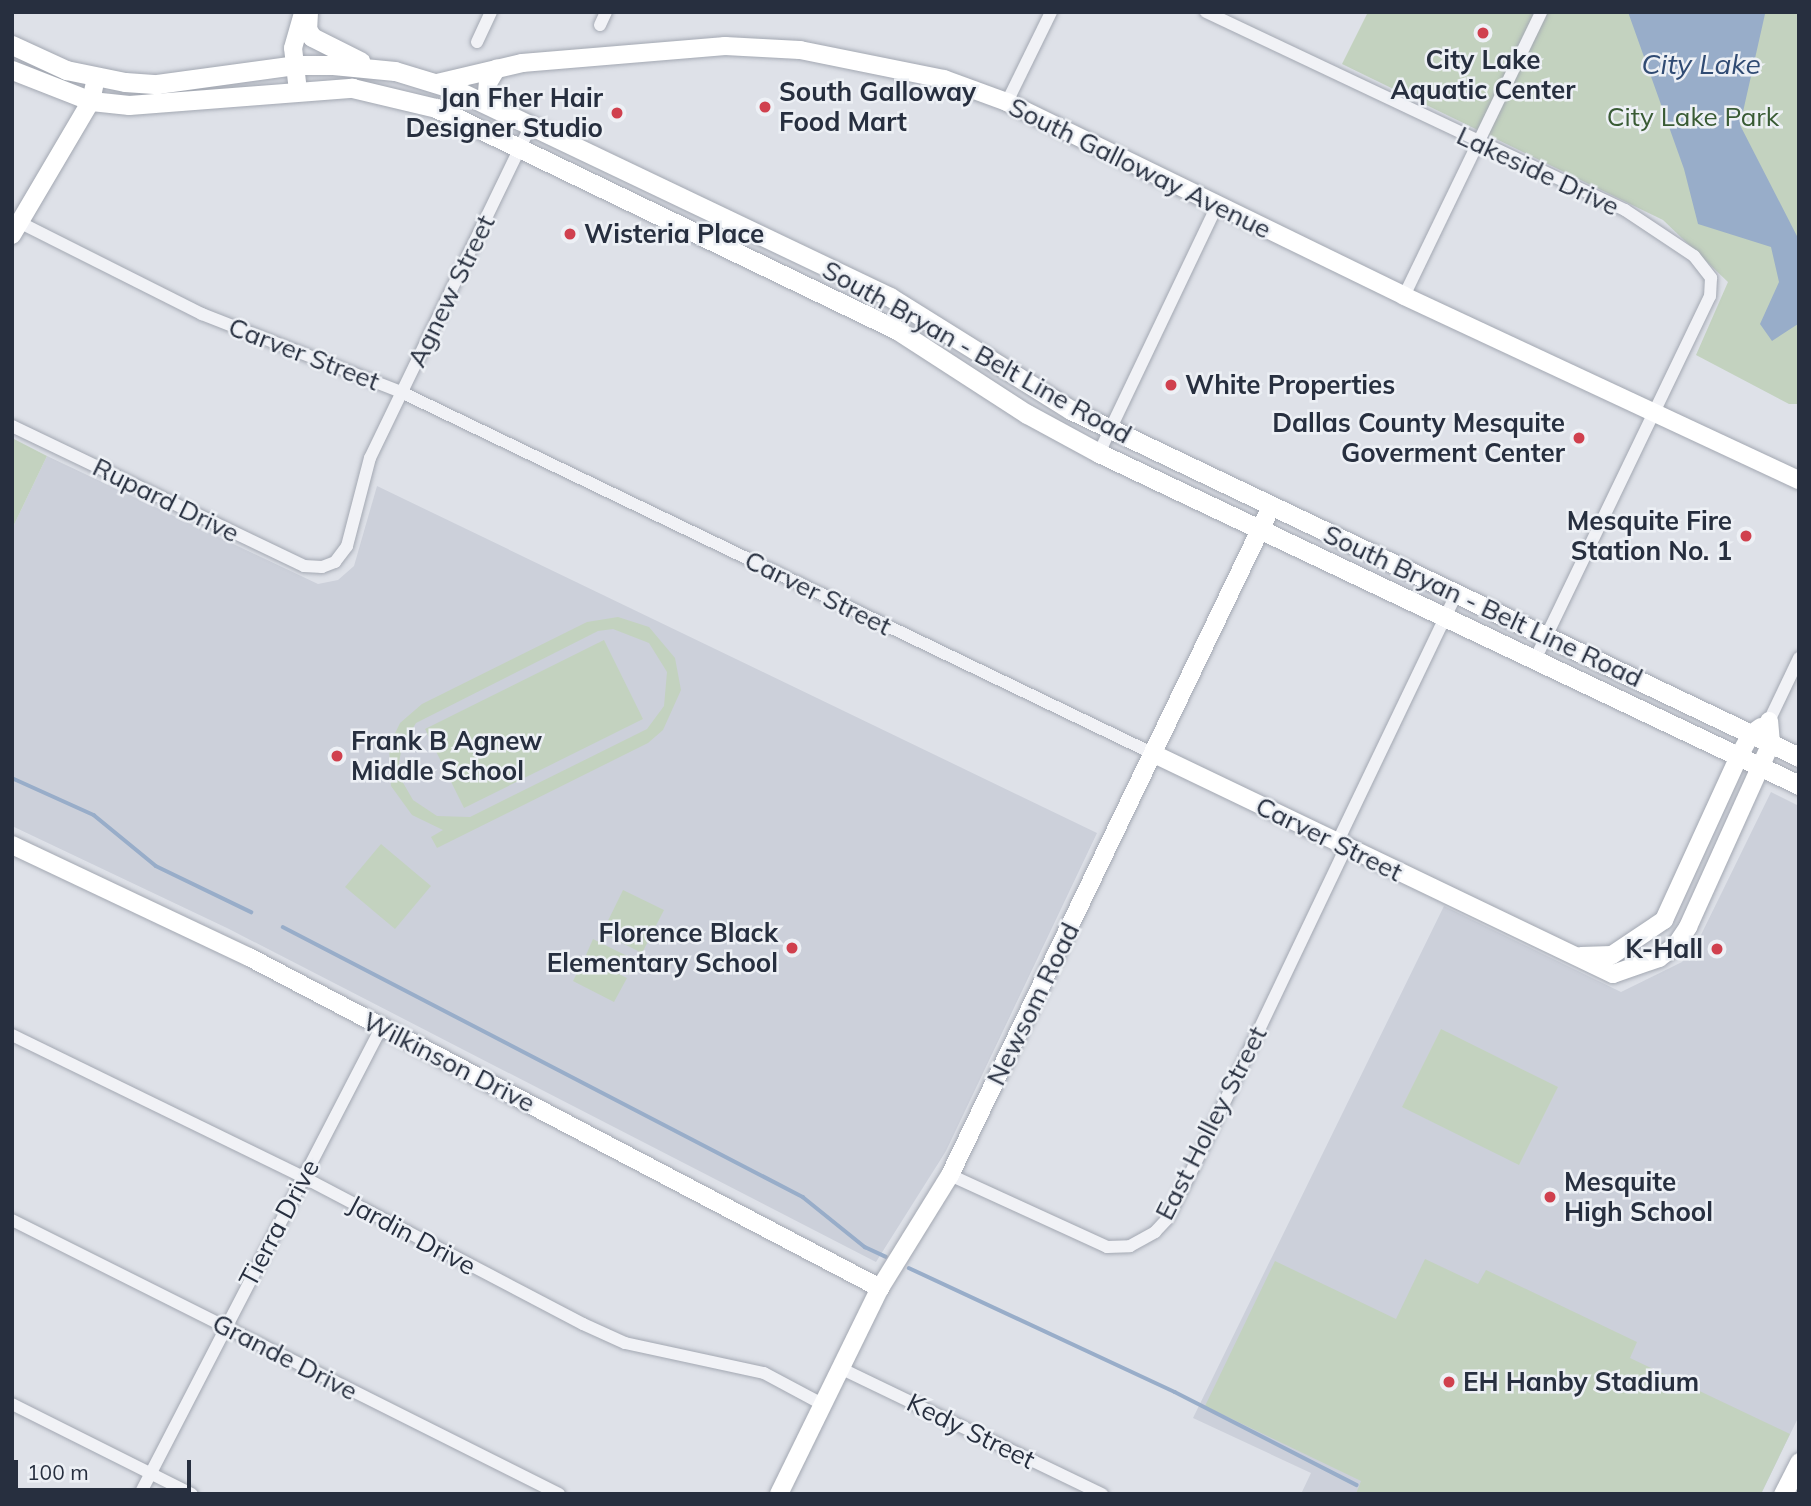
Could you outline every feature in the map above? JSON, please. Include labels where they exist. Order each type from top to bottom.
[{"type":"main road","points":[[305,12],[307,29],[312,37],[378,67]]},
{"type":"main road","name":"South Bryan - Belt Line Road","points":[[12,44],[66,69],[96,78],[157,84],[295,65],[378,67],[437,83],[659,184],[890,297],[1042,394],[1111,429],[1799,757]]},
{"type":"main road","name":"South Bryan - Belt Line Road","points":[[12,71],[91,101],[160,104],[352,88],[436,108],[897,330],[1027,414],[1099,453],[1799,785]]},
{"type":"main road","points":[[352,88],[369,85],[425,92],[437,83]]},
{"type":"main road","points":[[648,208],[659,184]]},
{"type":"main road","points":[[1365,578],[1376,555]]},
{"type":"main road","points":[[1648,713],[1660,690]]},
{"type":"main road","points":[[1783,1494],[1799,1462]]},
{"type":"street","points":[[298,91],[295,32],[305,12]]},
{"type":"street","points":[[477,42],[491,12]]},
{"type":"street","points":[[600,25],[606,12]]},
{"type":"street","points":[[1007,102],[1051,12]]},
{"type":"street","name":"Lakeside Drive","points":[[1206,12],[1625,211],[1677,244],[1704,267],[1713,287],[1656,412]]},
{"type":"street","points":[[1404,296],[1541,12]]},
{"type":"street","name":"South Galloway Avenue","points":[[437,83],[497,68],[580,56],[764,47],[897,66],[1007,102],[1404,296],[1799,480]]},
{"type":"street","points":[[486,104],[488,83],[497,68]]},
{"type":"street","points":[[16,228],[91,101],[96,78]]},
{"type":"street","name":"Agnew Street","points":[[322,568],[344,552],[365,470],[531,125]]},
{"type":"street","points":[[1099,453],[1217,206]]},
{"type":"street","name":"Carver Street","points":[[16,228],[202,314],[401,392],[1613,974],[1638,968],[1676,945],[1759,766]]},
{"type":"street","points":[[1535,659],[1656,412]]},
{"type":"street","name":"Rupard Drive","points":[[12,426],[304,566],[322,568]]},
{"type":"street","name":"Newsom Road","points":[[779,1494],[880,1288],[950,1175],[1272,505]]},
{"type":"street","name":"East Holley Street","points":[[950,1175],[1076,1237],[1107,1247],[1130,1246],[1155,1232],[1178,1198],[1457,593]]},
{"type":"street","points":[[1574,956],[1612,955],[1664,920],[1739,757],[1751,734],[1769,721],[1799,658]]},
{"type":"street","points":[[1759,766],[1771,743],[1769,721]]},
{"type":"street","name":"Wilkinson Drive","points":[[12,845],[243,955],[880,1288]]},
{"type":"street","name":"Tierra Drive","points":[[140,1494],[381,1028]]},
{"type":"street","name":"Jardin Drive","points":[[12,1035],[303,1177],[604,1334],[625,1343],[764,1373],[822,1404]]},
{"type":"street","name":"Grande Drive","points":[[12,1220],[559,1494]]},
{"type":"street","name":"Kedy Street","points":[[840,1368],[1102,1494]]},
{"type":"street","points":[[12,1404],[192,1494]]},
{"type":"shaded area","points":[[47,456],[318,584],[338,580],[354,566],[377,486],[1097,833],[946,1151],[876,1262],[229,929],[12,826],[12,529]]},
{"type":"shaded area","name":"Mesquite High School","points":[[1771,792],[1799,806],[1799,1416],[1761,1494],[1301,1494],[1311,1473],[1193,1418],[1444,906],[1621,992],[1682,962],[1698,941]]},
{"type":"green space","name":"City Lake Park","points":[[1368,12],[1799,12],[1799,404],[1789,404],[1696,355],[1728,282],[1663,220],[1342,64]]},
{"type":"green space","points":[[12,438],[47,456],[12,529]]},
{"type":"green space","points":[[618,617],[649,627],[675,658],[681,690],[663,730],[648,743],[437,848],[431,837],[443,830],[412,815],[391,786],[389,746],[400,723],[422,704],[587,622]],"holes":[[[613,629],[649,643],[667,672],[664,706],[647,729],[470,817],[437,816],[413,800],[402,781],[399,763],[402,746],[416,723],[598,631]]]},
{"type":"green space","points":[[604,640],[643,719],[464,808],[425,729]]},
{"type":"green space","points":[[381,844],[431,886],[395,929],[345,887]]},
{"type":"green space","points":[[623,890],[664,910],[642,953],[602,933]]},
{"type":"green space","points":[[593,939],[635,960],[628,975],[586,955]]},
{"type":"green space","points":[[585,957],[627,978],[614,1002],[573,981]]},
{"type":"green space","points":[[1441,1029],[1558,1087],[1519,1165],[1402,1107]]},
{"type":"green space","name":"EH Hanby Stadium","points":[[1425,1259],[1478,1284],[1486,1270],[1637,1342],[1630,1358],[1790,1434],[1761,1494],[1356,1494],[1361,1481],[1205,1406],[1275,1261],[1396,1319]]},
{"type":"water","name":"City Lake","points":[[1628,12],[1789,12],[1765,14],[1740,125],[1799,240],[1798,324],[1772,341],[1760,324],[1779,282],[1771,247],[1698,224],[1684,169]]},
{"type":"waterway","points":[[12,778],[94,815],[156,866],[251,912]]},
{"type":"waterway","points":[[283,927],[803,1197],[865,1247],[886,1257]]},
{"type":"waterway","points":[[909,1268],[1175,1392],[1357,1485]]},
{"type":"place","name":"City Lake Aquatic Center","points":[[1483,33]]},
{"type":"place","name":"South Galloway Food Mart","points":[[765,107]]},
{"type":"place","name":"Jan Fher Hair Designer Studio","points":[[617,113]]},
{"type":"place","name":"Wisteria Place","points":[[570,234]]},
{"type":"place","name":"White Properties","points":[[1171,385]]},
{"type":"place","name":"Dallas County Mesquite Goverment Center","points":[[1579,438]]},
{"type":"place","name":"Mesquite Fire Station No. 1","points":[[1746,536]]},
{"type":"place","name":"Frank B Agnew Middle School","points":[[337,756]]},
{"type":"place","name":"Florence Black Elementary School","points":[[792,948]]},
{"type":"place","name":"K-Hall","points":[[1717,949]]},
{"type":"place","name":"Mesquite High School","points":[[1550,1197]]},
{"type":"place","name":"EH Hanby Stadium","points":[[1449,1382]]}]
